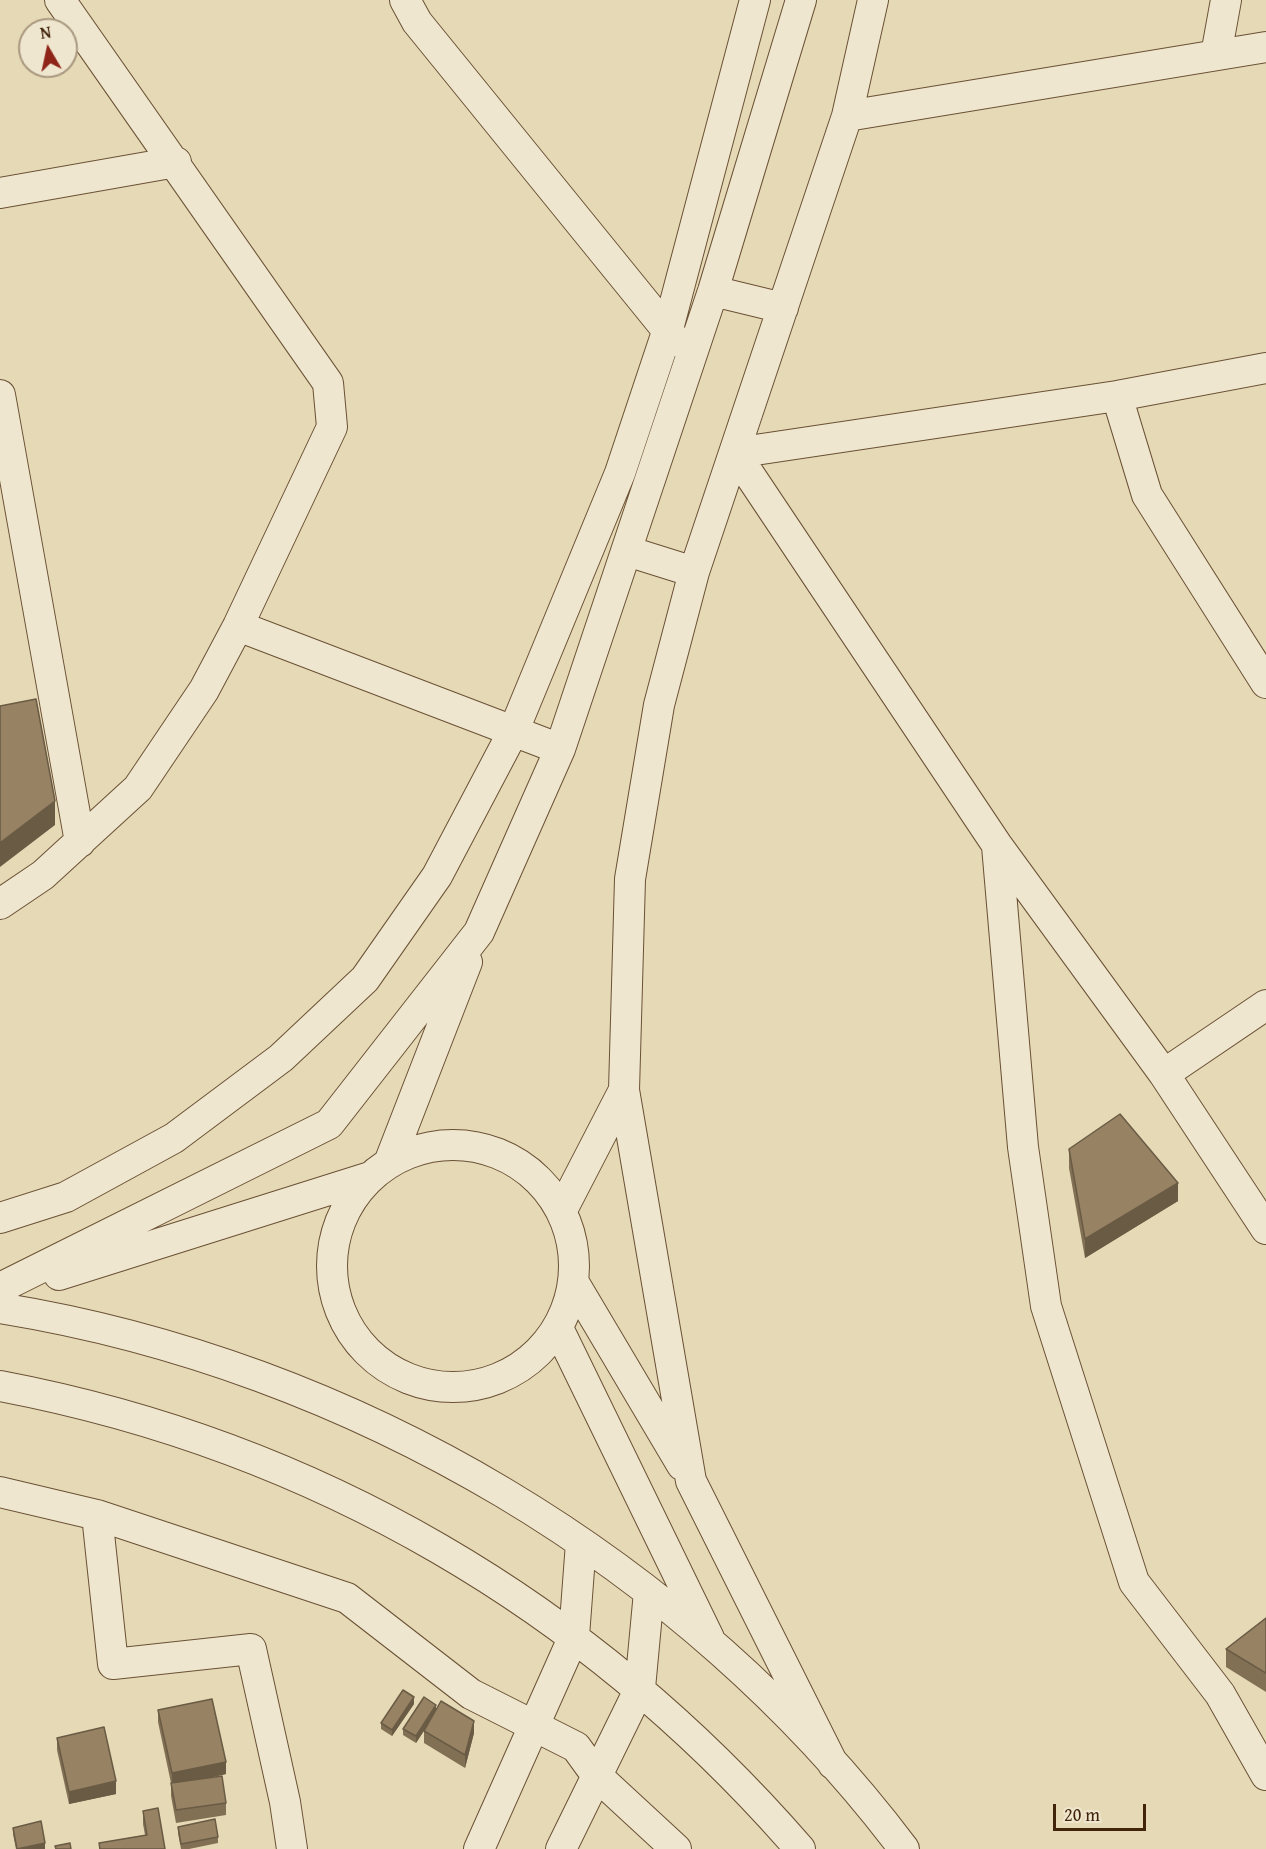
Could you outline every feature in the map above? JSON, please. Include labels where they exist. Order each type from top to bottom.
[{"type":"street","points":[[0,904],[43,875],[138,788],[204,690],[238,626],[332,427],[328,383],[176,162],[60,0]]},
{"type":"street","points":[[0,1218],[66,1197],[174,1138],[281,1058],[365,979],[437,876],[514,730],[621,473],[668,329],[755,0]]},
{"type":"street","points":[[0,1294],[380,1170],[411,1152],[435,1146],[460,1145],[485,1149],[509,1157],[530,1171],[548,1189],[562,1210],[572,1234],[575,1258],[574,1283],[568,1308],[558,1328],[545,1346],[510,1374],[466,1387],[444,1387],[422,1383],[381,1364],[363,1348],[349,1329],[336,1296],[332,1261],[335,1238],[343,1215],[354,1195],[380,1170],[479,932],[560,749],[713,291],[801,0]]},
{"type":"street","points":[[691,1481],[624,1090],[630,879],[660,705],[694,572],[847,116],[873,0]]},
{"type":"street","points":[[1216,55],[1226,0]]},
{"type":"street","points":[[416,7],[690,360]]},
{"type":"street","points":[[847,116],[1266,47]]},
{"type":"street","points":[[0,193],[176,162]]},
{"type":"street","points":[[713,291],[783,308]]},
{"type":"street","points":[[735,453],[1117,396],[1266,368]]},
{"type":"street","points":[[0,395],[80,842]]},
{"type":"street","points":[[1117,396],[1147,495],[1266,682]]},
{"type":"street","points":[[735,453],[997,845],[1164,1074],[1266,1229]]},
{"type":"street","points":[[627,551],[694,572]]},
{"type":"street","points":[[238,626],[560,749]]},
{"type":"street","points":[[997,845],[1023,1148],[1046,1306],[1134,1582],[1220,1694],[1266,1775]]},
{"type":"street","points":[[0,1288],[329,1124],[479,932]]},
{"type":"street","points":[[1164,1074],[1266,1005]]},
{"type":"street","points":[[562,1210],[624,1090]]},
{"type":"street","points":[[574,1283],[691,1481],[833,1764]]},
{"type":"street","points":[[0,1308],[123,1334],[204,1358],[284,1386],[361,1418],[437,1456],[510,1497],[581,1543],[649,1592],[713,1646],[775,1704],[833,1764],[904,1849]]},
{"type":"street","points":[[558,1328],[713,1646]]},
{"type":"street","points":[[0,1386],[129,1416],[208,1441],[286,1471],[362,1505],[435,1545],[506,1588],[574,1636],[640,1688],[760,1803],[800,1849]]},
{"type":"street","points":[[0,1492],[97,1515],[347,1598],[471,1694],[576,1747],[597,1776],[676,1849]]},
{"type":"street","points":[[97,1515],[113,1664],[251,1649],[285,1802],[292,1849]]},
{"type":"street","points":[[479,1849],[574,1636],[581,1543]]},
{"type":"street","points":[[561,1849],[640,1688],[649,1592]]},
{"type":"building","points":[[36,699],[55,801],[0,843],[0,706]]},
{"type":"building","points":[[1120,1114],[1178,1183],[1085,1239],[1069,1149]]},
{"type":"building","points":[[1266,1618],[1266,1673],[1226,1649]]},
{"type":"building","points":[[403,1690],[414,1697],[392,1730],[381,1723]]},
{"type":"building","points":[[424,1697],[436,1705],[416,1736],[403,1729]]},
{"type":"building","points":[[212,1699],[226,1762],[172,1773],[158,1710]]},
{"type":"building","points":[[441,1701],[474,1721],[465,1755],[424,1731]]},
{"type":"building","points":[[104,1727],[116,1781],[69,1792],[57,1738]]},
{"type":"building","points":[[222,1776],[226,1803],[176,1810],[171,1783]]},
{"type":"building","points":[[158,1808],[165,1849],[100,1849],[99,1843],[147,1835],[143,1811]]},
{"type":"building","points":[[215,1819],[218,1837],[181,1844],[178,1827]]},
{"type":"building","points":[[41,1821],[45,1843],[17,1849],[13,1828]]},
{"type":"building","points":[[70,1843],[71,1849],[56,1849],[55,1846]]}]
